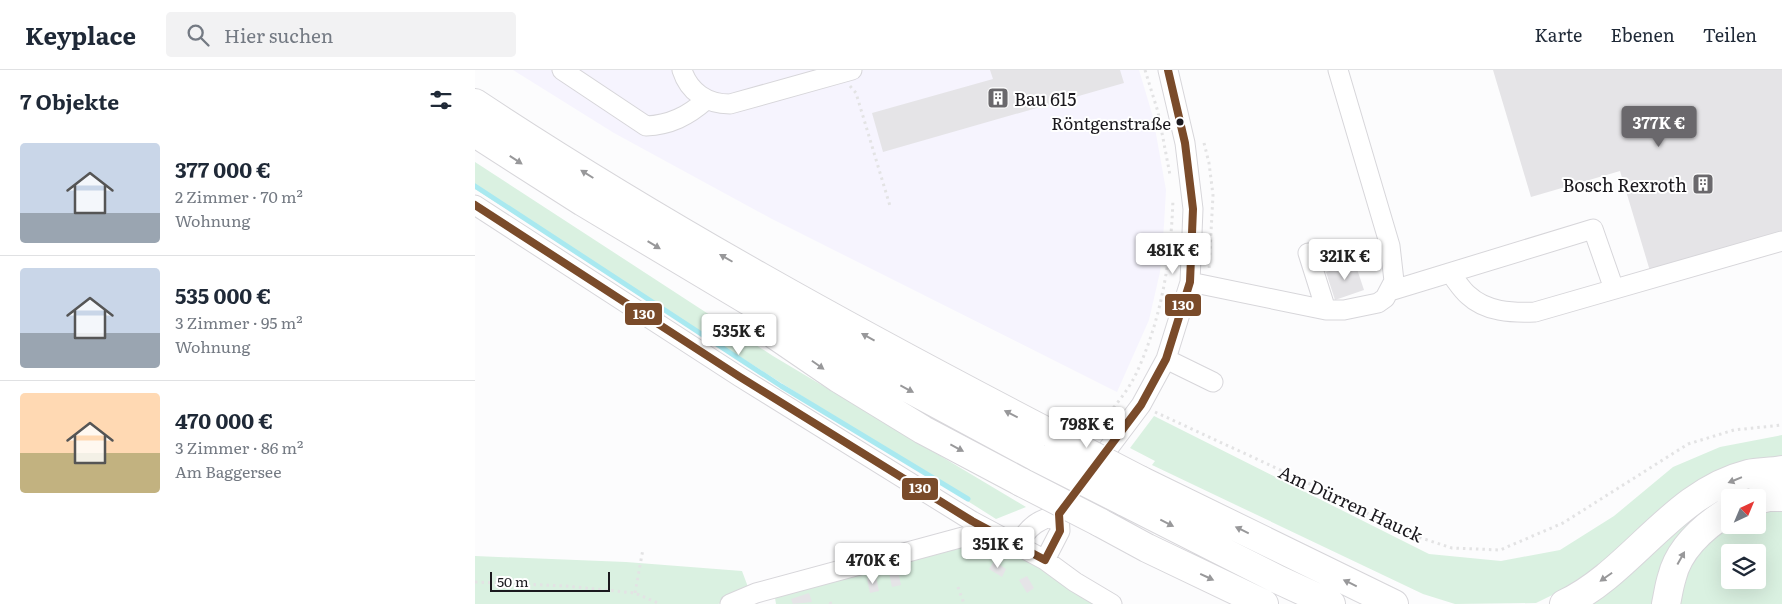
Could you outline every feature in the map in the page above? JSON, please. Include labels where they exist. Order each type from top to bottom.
[{"type":"highway","points":[[475,103],[606,186],[778,288],[931,372],[1140,480],[1394,604]]},
{"type":"highway","points":[[475,133],[696,271],[833,349],[1039,458],[1331,604]]},
{"type":"highway","points":[[696,271],[763,327],[838,378],[923,430],[1163,556],[1264,604]]},
{"type":"highway","points":[[1564,604],[1615,570],[1676,514],[1710,490],[1747,474],[1782,470]]},
{"type":"highway","points":[[1766,498],[1782,497]]},
{"type":"highway","points":[[1666,604],[1672,575],[1686,549],[1699,533],[1721,516]]},
{"type":"street","points":[[562,70],[646,126],[685,117],[706,100]]},
{"type":"street","points":[[682,70],[688,84],[706,100],[719,104],[729,104],[846,72]]},
{"type":"street","points":[[1018,544],[1026,530],[1040,519],[1059,514],[1141,405],[1166,359],[1190,282],[1193,209],[1185,143],[1168,70]]},
{"type":"street","points":[[1190,282],[1326,310],[1344,310],[1379,303],[1390,291],[1394,282],[1390,246],[1338,70]]},
{"type":"street","points":[[475,205],[740,377],[972,521],[1045,560],[1075,582],[1111,604]]},
{"type":"street","points":[[1390,291],[1593,229],[1614,289]]},
{"type":"street","points":[[1451,273],[1468,296],[1488,307],[1509,313],[1535,312],[1782,240]]},
{"type":"street","points":[[1308,253],[1326,310]]},
{"type":"street","points":[[1166,359],[1213,382]]},
{"type":"street","points":[[1045,560],[1060,531],[1059,514]]},
{"type":"street","points":[[730,604],[757,593],[989,530]]},
{"type":"path","points":[[1145,70],[1157,112],[1171,179]]},
{"type":"path","points":[[846,72],[855,93],[890,206]]},
{"type":"path","points":[[1091,436],[1135,376],[1150,339],[1162,298],[1171,244],[1173,195]]},
{"type":"path","name":"Am Dürren Hauck","points":[[1141,405],[1302,480],[1406,533],[1452,548],[1500,550],[1563,523],[1629,484],[1688,444],[1734,430],[1782,425]]},
{"type":"path","points":[[635,593],[643,549]]},
{"type":"path","points":[[475,582],[566,586],[635,593],[659,604]]},
{"type":"path","points":[[958,586],[965,604]]},
{"type":"shaded area","points":[[513,70],[1139,70],[1153,117],[1166,190],[1164,225],[1160,272],[1149,320],[1117,392],[772,219],[614,133]]},
{"type":"green space","points":[[475,162],[773,356],[1026,507],[996,519],[475,189]]},
{"type":"green space","points":[[1154,416],[1429,554],[1501,561],[1560,550],[1614,516],[1673,467],[1720,447],[1782,435],[1782,462],[1733,489],[1721,489],[1721,495],[1616,553],[1577,583],[1536,603],[1455,604],[1423,594],[1152,465],[1155,461],[1130,448]]},
{"type":"green space","points":[[1764,480],[1755,489],[1741,489]]},
{"type":"green space","points":[[1721,497],[1721,512],[1660,604],[1572,604],[1711,501]]},
{"type":"green space","points":[[1782,501],[1782,604],[1673,604],[1694,548],[1721,531],[1721,534],[1766,534],[1766,505]]},
{"type":"green space","points":[[986,536],[1100,604],[776,604],[775,598],[784,588]]},
{"type":"green space","points":[[475,556],[626,562],[742,571],[751,595],[718,604],[475,604]]},
{"type":"building","name":"Bau 615","points":[[990,70],[1120,70],[1124,83],[883,152],[872,113],[993,79]]},
{"type":"building","name":"Bosch Rexroth","points":[[1493,70],[1782,70],[1782,232],[1650,271],[1620,171],[1531,197]]},
{"type":"building","points":[[1355,263],[1364,290],[1335,300],[1326,272]]},
{"type":"building","points":[[994,561],[1006,569],[1002,577],[989,569]]},
{"type":"building","points":[[898,571],[901,585],[892,587],[889,573]]},
{"type":"building","points":[[876,576],[879,591],[870,593],[867,579]]},
{"type":"building","points":[[1027,576],[1034,588],[1027,593],[1019,580]]},
{"type":"building","points":[[809,593],[812,602],[793,604],[791,599]]},
{"type":"waterway","points":[[475,186],[781,386],[968,499]]},
{"type":"transit line","name":"130","points":[[475,205],[740,377],[972,521],[1045,560],[1060,531],[1059,514],[1141,405],[1166,359],[1190,282],[1193,209],[1185,143],[1168,70]]},
{"type":"place","name":"Bau 615","points":[[998,98]]},
{"type":"place","name":"Röntgenstraße","points":[[1180,122]]},
{"type":"place","name":"Bosch Rexroth","points":[[1703,184]]}]
